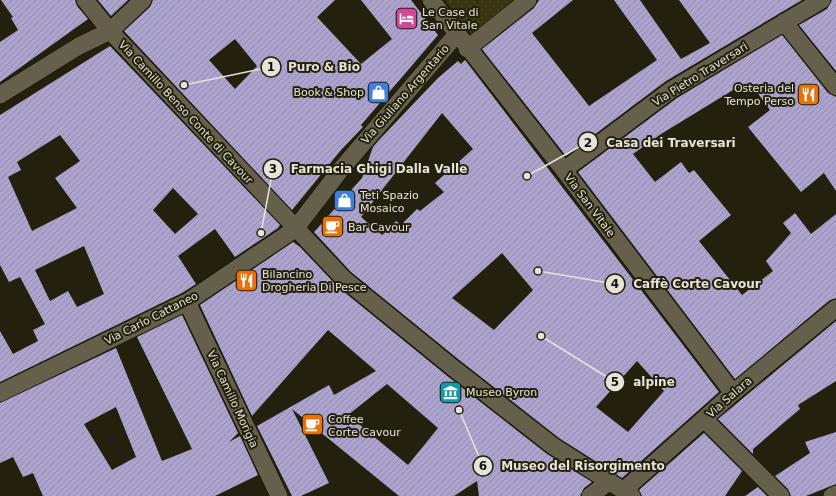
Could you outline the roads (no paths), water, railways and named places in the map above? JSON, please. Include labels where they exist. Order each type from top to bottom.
[{"type":"street","name":"Via Camillo Benso Conte di Cavour","points":[[85,0],[110,31],[295,229],[344,279],[452,367],[553,446],[628,493]]},
{"type":"street","points":[[0,95],[79,46],[110,31],[144,0]]},
{"type":"street","name":"Via San Vitale","points":[[431,0],[456,35],[564,170],[733,393]]},
{"type":"street","points":[[467,49],[528,0]]},
{"type":"street","name":"Via Pietro Traversari","points":[[564,170],[671,90],[784,22],[796,6],[822,0]]},
{"type":"street","points":[[784,22],[836,87]]},
{"type":"street","name":"Via Giuliano Argentario","points":[[295,229],[342,168],[456,35]]},
{"type":"street","name":"Via Carlo Cattaneo","points":[[0,394],[187,302],[295,229]]},
{"type":"street","name":"Via Camillo Morigia","points":[[187,302],[279,496]]},
{"type":"street","name":"Via Salara","points":[[628,493],[733,393],[836,308]]},
{"type":"street","points":[[704,419],[781,496]]},
{"type":"street","points":[[590,496],[610,481]]},
{"type":"street","points":[[832,496],[836,494]]},
{"type":"place","name":"Le Case di San Vitale","points":[[406,18]]},
{"type":"place","name":"Puro & Bio","points":[[184,85]]},
{"type":"place","name":"Book & Shop","points":[[379,92]]},
{"type":"place","name":"Osteria del Tempo Perso","points":[[809,94]]},
{"type":"place","name":"Casa dei Traversari","points":[[527,176]]},
{"type":"place","name":"Teti Spazio Mosaico","points":[[344,201]]},
{"type":"place","name":"Bar Cavour","points":[[332,227]]},
{"type":"place","name":"Farmacia Ghigi Dalla Valle","points":[[261,233]]},
{"type":"place","name":"Caffè Corte Cavour","points":[[538,271]]},
{"type":"place","name":"Bilancino Drogheria Di Pesce","points":[[247,280]]},
{"type":"place","name":"alpine","points":[[541,336]]},
{"type":"place","name":"Museo Byron","points":[[451,392]]},
{"type":"place","name":"Museo del Risorgimento","points":[[459,410]]},
{"type":"place","name":"Coffee Corte Cavour","points":[[312,425]]}]
